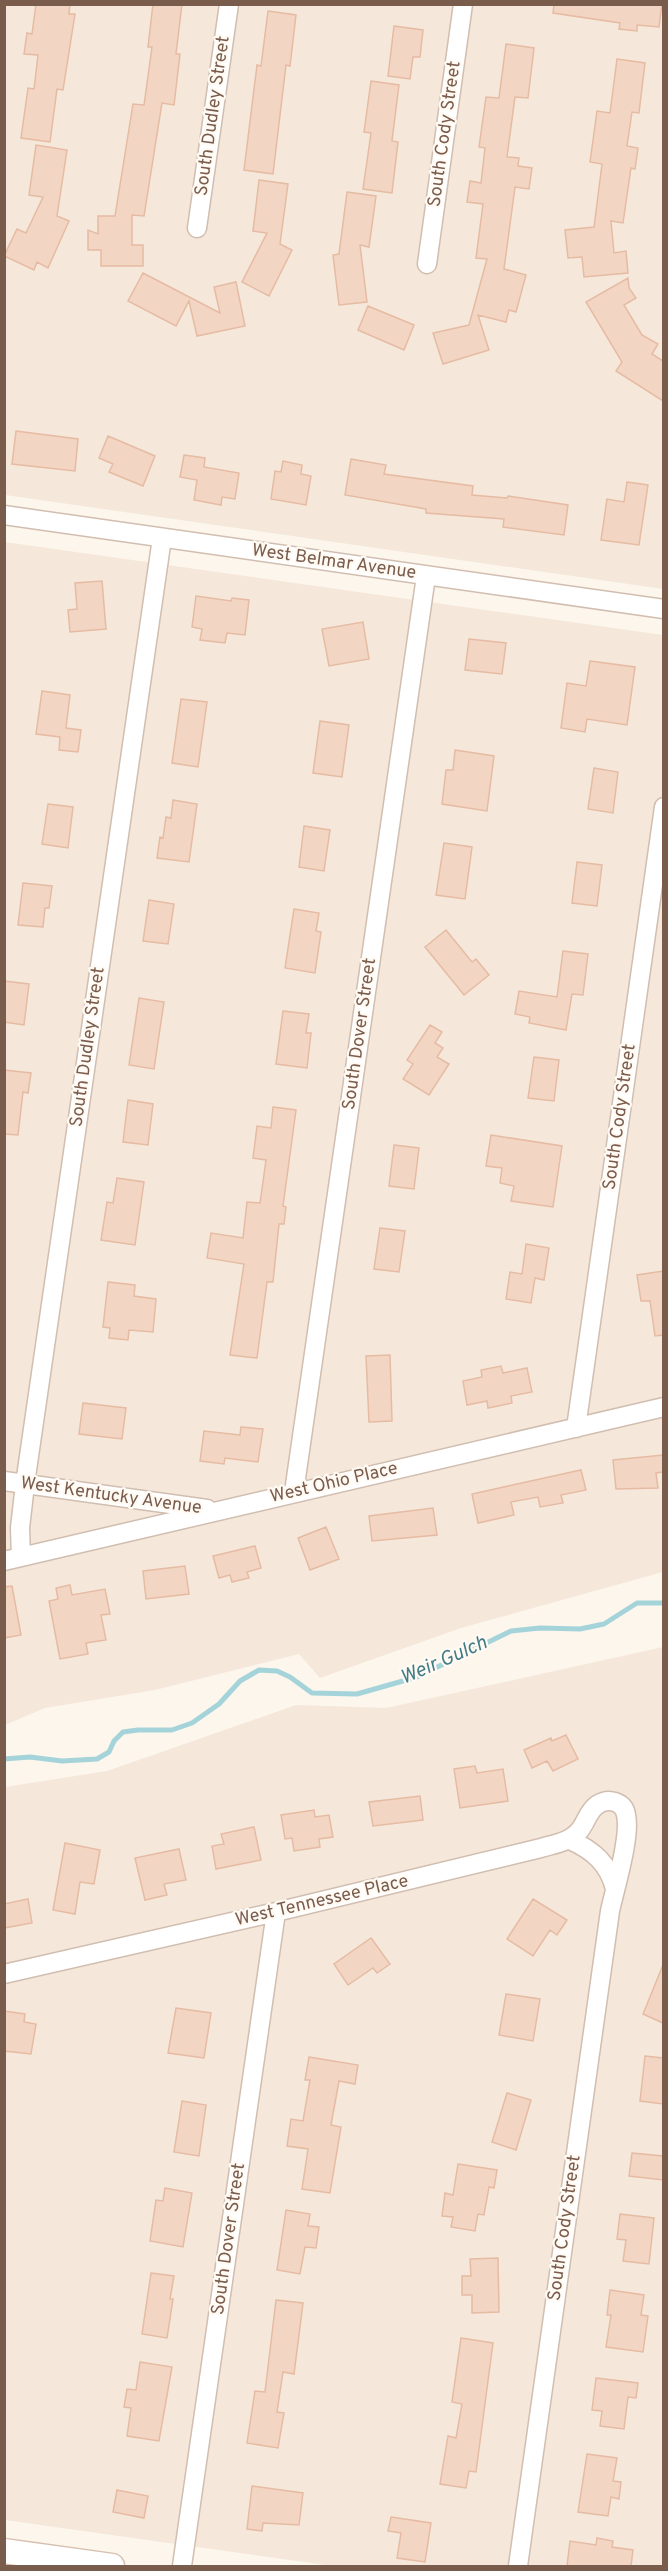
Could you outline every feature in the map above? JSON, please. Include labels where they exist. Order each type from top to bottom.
[{"type":"main road","points":[[4,2551],[112,2566]]},
{"type":"street","name":"South Dudley Street","points":[[197,228],[229,4]]},
{"type":"street","name":"South Cody Street","points":[[427,264],[463,4]]},
{"type":"street","name":"West Belmar Avenue","points":[[4,515],[663,609]]},
{"type":"street","name":"South Dudley Street","points":[[13,1559],[20,1528],[162,538]]},
{"type":"street","name":"South Dover Street","points":[[294,1492],[426,576]]},
{"type":"street","name":"South Cody Street","points":[[576,1428],[663,807]]},
{"type":"street","name":"West Ohio Place","points":[[13,1559],[663,1407]]},
{"type":"street","name":"West Kentucky Avenue","points":[[4,1481],[217,1510]]},
{"type":"street","name":"South Cody Street","points":[[518,2566],[615,1889],[627,1824],[626,1813],[621,1804],[611,1800],[601,1802],[592,1809],[579,1832],[570,1840]]},
{"type":"street","points":[[570,1840],[604,1862],[611,1873],[615,1889]]},
{"type":"street","name":"West Tennessee Place","points":[[4,1974],[276,1912],[570,1840]]},
{"type":"street","name":"South Dover Street","points":[[182,2566],[276,1912]]},
{"type":"shaded area","points":[[5,5],[663,5],[663,589],[5,495]]},
{"type":"shaded area","points":[[5,542],[663,635],[663,1572],[461,1628],[320,1678],[299,1654],[155,1690],[45,1708],[5,1725]]},
{"type":"shaded area","points":[[663,1647],[663,2566],[332,2566],[5,2520],[5,1787],[107,1771],[296,1705],[386,1708]]},
{"type":"building","points":[[36,4],[70,4],[69,14],[75,14],[63,90],[57,89],[50,142],[21,138],[28,88],[34,89],[38,55],[24,54],[27,33],[32,34]]},
{"type":"building","points":[[153,4],[182,4],[176,54],[180,54],[174,105],[162,103],[144,216],[132,215],[132,245],[143,245],[143,266],[101,266],[101,250],[88,250],[88,230],[98,234],[98,216],[115,216],[133,104],[144,105],[152,47],[148,47]]},
{"type":"building","points":[[554,4],[662,4],[659,27],[637,25],[637,31],[619,29],[620,23],[553,13]]},
{"type":"building","points":[[268,11],[296,15],[290,66],[286,65],[273,174],[244,170],[257,65],[261,66]]},
{"type":"building","points":[[394,26],[423,30],[420,57],[413,57],[410,79],[388,76]]},
{"type":"building","points":[[506,44],[534,48],[528,98],[515,97],[507,157],[519,158],[518,166],[532,168],[529,189],[515,187],[504,269],[526,275],[516,312],[509,310],[506,322],[478,315],[489,350],[443,364],[433,333],[469,325],[487,259],[476,258],[483,204],[467,202],[470,181],[481,183],[485,148],[479,147],[486,97],[499,98]]},
{"type":"building","points":[[617,59],[645,63],[639,113],[632,112],[627,146],[638,148],[635,169],[631,168],[623,223],[611,221],[614,253],[626,251],[628,273],[584,277],[582,257],[568,258],[565,230],[594,227],[602,164],[590,162],[597,111],[610,113]]},
{"type":"building","points":[[371,81],[399,85],[392,141],[398,142],[392,193],[363,189],[371,133],[364,132]]},
{"type":"building","points":[[36,145],[67,150],[57,216],[69,221],[48,268],[37,262],[34,270],[4,256],[17,229],[26,233],[43,197],[29,195]]},
{"type":"building","points":[[259,180],[288,184],[280,244],[292,250],[269,296],[242,282],[267,233],[253,231]]},
{"type":"building","points":[[347,192],[376,196],[369,247],[360,245],[367,302],[339,305],[333,255],[339,254]]},
{"type":"building","points":[[143,273],[220,313],[214,287],[236,282],[245,326],[197,336],[189,301],[176,326],[128,301]]},
{"type":"building","points":[[628,278],[629,288],[636,298],[624,305],[642,335],[658,344],[652,354],[663,361],[663,401],[616,371],[622,362],[586,302]]},
{"type":"building","points":[[368,306],[414,325],[404,350],[358,330]]},
{"type":"building","points":[[16,431],[78,439],[75,471],[12,464]]},
{"type":"building","points":[[108,436],[155,456],[143,486],[109,472],[113,464],[99,458]]},
{"type":"building","points":[[184,455],[205,458],[204,467],[239,473],[235,499],[222,497],[221,505],[194,500],[197,480],[180,477]]},
{"type":"building","points":[[351,459],[386,465],[384,474],[473,486],[472,495],[507,498],[508,496],[568,505],[564,535],[503,527],[504,519],[426,513],[426,509],[345,495]]},
{"type":"building","points":[[283,461],[302,465],[301,474],[311,476],[306,505],[271,499],[275,471],[281,472]]},
{"type":"building","points":[[627,482],[648,485],[639,545],[601,540],[607,499],[624,502]]},
{"type":"building","points":[[102,581],[106,629],[70,632],[68,610],[77,609],[75,583]]},
{"type":"building","points":[[196,596],[231,601],[232,598],[249,600],[245,635],[227,633],[225,643],[200,640],[202,629],[192,627]]},
{"type":"building","points":[[363,622],[369,659],[329,666],[322,629]]},
{"type":"building","points":[[469,639],[506,643],[502,674],[465,670]]},
{"type":"building","points":[[590,661],[635,667],[627,725],[587,719],[585,732],[561,728],[567,683],[586,686]]},
{"type":"building","points":[[42,691],[70,695],[66,728],[81,730],[78,752],[59,750],[60,737],[36,734]]},
{"type":"building","points":[[181,699],[207,702],[198,767],[172,763]]},
{"type":"building","points":[[320,721],[349,725],[342,777],[313,773]]},
{"type":"building","points":[[455,750],[494,756],[487,811],[442,804],[446,770],[453,770]]},
{"type":"building","points":[[594,768],[618,772],[613,813],[588,809]]},
{"type":"building","points":[[173,800],[197,804],[189,862],[157,858],[166,817],[171,818]]},
{"type":"building","points":[[48,804],[73,807],[68,848],[42,844]]},
{"type":"building","points":[[304,826],[330,830],[324,871],[299,867]]},
{"type":"building","points":[[444,843],[472,847],[465,899],[436,895]]},
{"type":"building","points":[[577,862],[602,865],[597,906],[572,903]]},
{"type":"building","points":[[23,883],[52,886],[49,908],[45,908],[43,927],[18,925]]},
{"type":"building","points":[[149,900],[174,904],[168,944],[143,941]]},
{"type":"building","points":[[294,909],[319,913],[316,931],[321,932],[315,973],[285,968]]},
{"type":"building","points":[[446,930],[472,962],[476,959],[489,975],[464,995],[425,947]]},
{"type":"building","points":[[563,951],[588,954],[583,995],[572,994],[566,1030],[529,1023],[530,1017],[515,1014],[519,991],[557,997]]},
{"type":"building","points":[[4,981],[29,984],[24,1025],[4,1022]]},
{"type":"building","points":[[139,998],[164,1002],[154,1069],[129,1065]]},
{"type":"building","points":[[283,1011],[309,1014],[306,1033],[311,1033],[307,1068],[276,1064]]},
{"type":"building","points":[[430,1025],[442,1032],[435,1043],[443,1048],[437,1057],[449,1064],[429,1095],[403,1079],[413,1064],[407,1060]]},
{"type":"building","points":[[534,1057],[559,1060],[554,1101],[528,1098]]},
{"type":"building","points":[[4,1070],[31,1073],[28,1093],[23,1092],[18,1135],[4,1134]]},
{"type":"building","points":[[128,1100],[153,1104],[148,1145],[123,1142]]},
{"type":"building","points":[[273,1107],[296,1110],[283,1206],[286,1207],[284,1224],[279,1224],[273,1282],[267,1282],[257,1358],[230,1355],[244,1264],[207,1258],[211,1233],[243,1238],[247,1202],[260,1203],[266,1160],[253,1158],[257,1126],[271,1128]]},
{"type":"building","points":[[491,1135],[562,1146],[553,1207],[511,1201],[514,1186],[500,1183],[502,1168],[486,1166]]},
{"type":"building","points":[[394,1145],[419,1148],[414,1189],[389,1186]]},
{"type":"building","points":[[117,1178],[144,1182],[135,1245],[101,1240],[107,1202],[113,1203]]},
{"type":"building","points":[[380,1228],[405,1231],[399,1272],[374,1269]]},
{"type":"building","points":[[526,1244],[549,1248],[544,1280],[535,1278],[531,1303],[506,1299],[510,1272],[522,1274]]},
{"type":"building","points":[[663,1271],[663,1335],[655,1336],[650,1301],[641,1301],[637,1275]]},
{"type":"building","points":[[108,1282],[135,1285],[134,1296],[156,1299],[153,1332],[129,1330],[128,1340],[109,1338],[110,1328],[103,1327]]},
{"type":"building","points":[[390,1355],[392,1421],[369,1422],[366,1356]]},
{"type":"building","points":[[501,1366],[503,1373],[527,1368],[532,1392],[511,1396],[512,1403],[488,1408],[487,1401],[467,1405],[463,1381],[482,1377],[481,1370]]},
{"type":"building","points":[[83,1403],[126,1408],[122,1439],[79,1434]]},
{"type":"building","points":[[241,1427],[263,1429],[258,1462],[225,1458],[224,1464],[200,1461],[204,1431],[240,1435]]},
{"type":"building","points":[[663,1455],[663,1472],[656,1473],[658,1488],[616,1489],[613,1460]]},
{"type":"building","points":[[581,1470],[586,1490],[561,1495],[563,1503],[540,1507],[538,1497],[511,1502],[514,1515],[478,1523],[472,1494]]},
{"type":"building","points":[[433,1508],[437,1535],[372,1541],[369,1516]]},
{"type":"building","points":[[326,1527],[339,1559],[310,1570],[298,1538]]},
{"type":"building","points":[[255,1546],[261,1568],[247,1572],[249,1578],[232,1582],[230,1575],[219,1578],[213,1556]]},
{"type":"building","points":[[185,1566],[189,1594],[146,1599],[143,1571]]},
{"type":"building","points":[[70,1585],[72,1595],[105,1589],[110,1614],[101,1615],[106,1640],[86,1643],[88,1654],[60,1659],[49,1601],[58,1599],[56,1588]]},
{"type":"building","points":[[12,1586],[21,1635],[4,1638],[4,1587]]},
{"type":"building","points":[[566,1735],[578,1759],[553,1771],[547,1761],[532,1768],[524,1750],[551,1738],[552,1741]]},
{"type":"building","points":[[475,1766],[477,1773],[503,1769],[508,1801],[460,1808],[454,1769]]},
{"type":"building","points":[[420,1796],[423,1820],[373,1826],[369,1802]]},
{"type":"building","points":[[314,1810],[315,1817],[329,1815],[333,1837],[319,1839],[320,1847],[294,1851],[292,1838],[285,1839],[281,1815]]},
{"type":"building","points":[[254,1827],[261,1860],[216,1869],[212,1846],[224,1844],[221,1834]]},
{"type":"building","points":[[65,1843],[100,1850],[94,1884],[80,1882],[75,1914],[53,1910]]},
{"type":"building","points":[[179,1849],[186,1880],[164,1884],[167,1895],[145,1900],[135,1858]]},
{"type":"building","points":[[28,1899],[32,1923],[4,1928],[4,1904]]},
{"type":"building","points":[[533,1899],[567,1920],[557,1935],[550,1930],[533,1956],[507,1939]]},
{"type":"building","points":[[371,1938],[390,1964],[377,1973],[373,1968],[348,1985],[334,1964]]},
{"type":"building","points":[[663,1965],[663,2023],[643,2014]]},
{"type":"building","points":[[506,1994],[540,1999],[533,2041],[499,2035]]},
{"type":"building","points":[[176,2008],[211,2013],[204,2058],[168,2053]]},
{"type":"building","points":[[4,2011],[25,2014],[24,2022],[36,2024],[31,2054],[4,2051]]},
{"type":"building","points":[[645,2056],[663,2058],[663,2104],[640,2101]]},
{"type":"building","points":[[309,2057],[358,2065],[355,2084],[339,2081],[331,2125],[341,2127],[330,2193],[302,2189],[308,2149],[287,2146],[291,2119],[303,2121],[310,2080],[305,2080]]},
{"type":"building","points":[[507,2093],[531,2100],[516,2150],[492,2142]]},
{"type":"building","points":[[182,2101],[206,2105],[199,2156],[174,2152]]},
{"type":"building","points":[[632,2153],[663,2156],[663,2180],[629,2176]]},
{"type":"building","points":[[458,2164],[497,2170],[494,2188],[489,2187],[484,2215],[478,2214],[475,2231],[451,2227],[453,2217],[442,2216],[445,2193],[453,2195]]},
{"type":"building","points":[[165,2188],[192,2193],[183,2247],[150,2241],[156,2200],[163,2201]]},
{"type":"building","points":[[286,2210],[310,2214],[308,2226],[319,2227],[316,2248],[305,2247],[300,2274],[277,2270]]},
{"type":"building","points":[[620,2214],[654,2218],[649,2264],[623,2261],[626,2240],[617,2239]]},
{"type":"building","points":[[498,2258],[499,2312],[472,2313],[472,2295],[462,2295],[462,2276],[471,2276],[470,2259]]},
{"type":"building","points":[[151,2273],[174,2276],[167,2338],[142,2334]]},
{"type":"building","points":[[610,2290],[644,2295],[641,2315],[648,2316],[643,2352],[606,2347],[611,2315],[607,2315]]},
{"type":"building","points":[[276,2300],[303,2303],[294,2374],[283,2372],[277,2412],[284,2413],[278,2448],[247,2443],[255,2391],[265,2392]]},
{"type":"building","points":[[461,2338],[493,2343],[476,2472],[469,2471],[466,2488],[440,2484],[448,2436],[456,2438],[462,2404],[452,2402]]},
{"type":"building","points":[[140,2362],[172,2367],[159,2441],[127,2436],[131,2408],[124,2407],[127,2389],[136,2390]]},
{"type":"building","points":[[596,2378],[638,2383],[636,2398],[628,2397],[624,2429],[600,2426],[602,2411],[592,2410]]},
{"type":"building","points":[[587,2454],[617,2458],[613,2481],[621,2482],[619,2499],[611,2497],[608,2516],[578,2512]]},
{"type":"building","points":[[252,2486],[303,2493],[299,2525],[263,2523],[262,2531],[247,2529]]},
{"type":"building","points":[[117,2490],[148,2496],[144,2518],[113,2512]]},
{"type":"building","points":[[391,2517],[431,2523],[425,2562],[397,2558],[401,2533],[388,2531]]},
{"type":"building","points":[[597,2538],[613,2541],[612,2547],[633,2550],[631,2566],[567,2566],[570,2541],[596,2545]]},
{"type":"waterway","name":"Weir Gulch","points":[[4,1759],[30,1757],[62,1761],[97,1759],[109,1752],[114,1741],[123,1732],[172,1730],[192,1723],[219,1704],[240,1681],[259,1670],[277,1671],[290,1677],[312,1693],[357,1694],[417,1677],[511,1631],[540,1628],[580,1629],[604,1624],[637,1603],[664,1603]]}]
